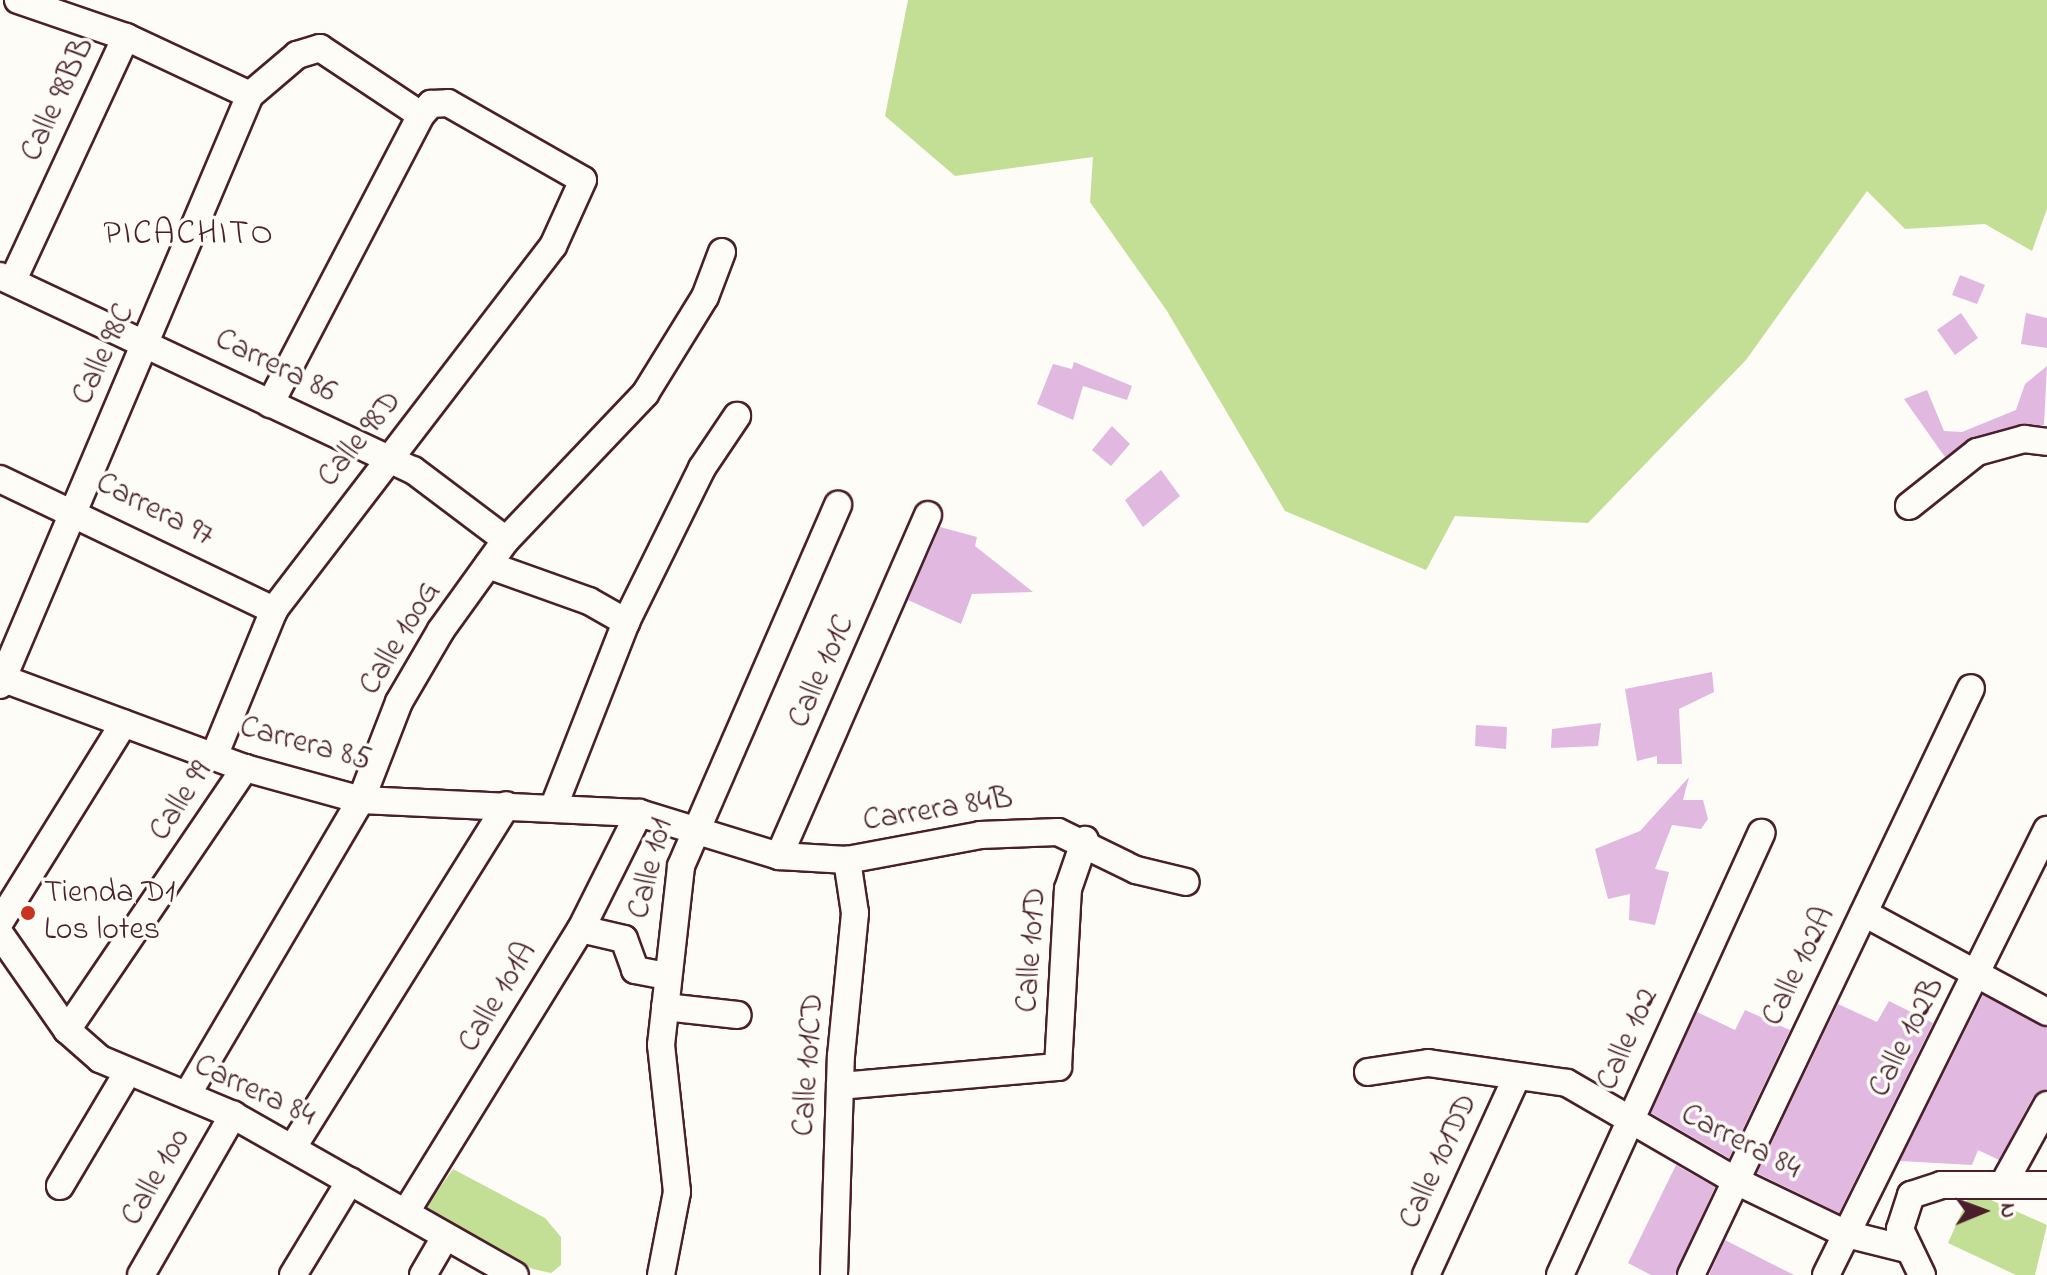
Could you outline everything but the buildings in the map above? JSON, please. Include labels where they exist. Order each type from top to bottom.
[{"type":"street","points":[[18,0],[126,37],[250,95],[287,68],[297,55],[320,48],[421,115],[270,404]]},
{"type":"street","name":"Calle 98BB","points":[[6,278],[126,37]]},
{"type":"street","name":"Calle 98C","points":[[2,682],[6,650],[150,342],[250,95]]},
{"type":"street","name":"Calle 98D","points":[[214,756],[274,610],[553,246],[583,180],[448,103],[431,104],[421,115]]},
{"type":"street","name":"Calle 100G","points":[[187,1095],[361,800],[399,702],[506,540],[645,394],[705,297],[722,252]]},
{"type":"street","name":"Carrera 86","points":[[6,278],[150,342],[270,404],[390,459],[447,490],[506,540]]},
{"type":"street","points":[[554,806],[626,622],[702,468],[737,416]]},
{"type":"street","points":[[1909,506],[1977,452],[2024,439],[2047,442]]},
{"type":"street","name":"Carrera 97","points":[[0,479],[72,508],[274,610]]},
{"type":"street","name":"Calle 101","points":[[661,1275],[677,1192],[664,1090],[666,976],[673,903],[696,825],[838,505]]},
{"type":"street","name":"Calle 101C","points":[[779,856],[928,515]]},
{"type":"street","points":[[488,565],[589,601],[626,622]]},
{"type":"street","name":"Carrera 85","points":[[2,682],[245,768],[361,800],[554,806],[639,813],[696,825]]},
{"type":"street","name":"Calle 102A","points":[[1691,1275],[1971,688]]},
{"type":"street","points":[[0,922],[124,723]]},
{"type":"street","name":"Calle 99","points":[[67,1030],[245,768]]},
{"type":"street","points":[[293,1147],[507,805]]},
{"type":"street","name":"Calle 101A","points":[[406,1212],[581,929],[639,813]]},
{"type":"street","name":"Carrera 84B","points":[[696,825],[779,856],[847,860],[1027,830],[1085,840],[1136,870],[1186,882]]},
{"type":"street","name":"Calle 102B","points":[[1826,1275],[1979,975],[2047,830]]},
{"type":"street","name":"Calle 102","points":[[1560,1275],[1761,833]]},
{"type":"street","name":"Calle 101D","points":[[840,1086],[1058,1067],[1068,889],[1085,840]]},
{"type":"street","name":"Calle 101CD","points":[[834,1275],[840,1086],[855,913],[847,860]]},
{"type":"street","points":[[1864,913],[2047,1012]]},
{"type":"street","points":[[581,929],[624,939],[635,970],[666,976]]},
{"type":"street","name":"Carrera 84","points":[[0,934],[67,1030],[126,1075],[187,1095],[233,1115],[515,1275]]},
{"type":"street","points":[[665,1007],[738,1015]]},
{"type":"street","name":"Carrera 84","points":[[1368,1072],[1428,1063],[1516,1078],[1551,1079],[1587,1091],[1629,1123],[1734,1180],[1846,1234],[1906,1249]]},
{"type":"street","points":[[60,1186],[126,1075]]},
{"type":"street","name":"Calle 101DD","points":[[1426,1275],[1516,1078]]},
{"type":"street","points":[[2004,1183],[2047,1105]]},
{"type":"street","name":"Calle 100","points":[[141,1275],[233,1115]]},
{"type":"street","points":[[293,1275],[350,1181]]},
{"type":"street","points":[[1922,1275],[1906,1249],[1900,1229],[1911,1195],[1941,1185],[2047,1185]]},
{"type":"street","points":[[423,1275],[445,1237]]},
{"type":"green space","points":[[908,0],[2047,0],[2047,209],[2032,251],[1985,224],[1905,229],[1867,191],[1746,360],[1588,523],[1455,516],[1426,570],[1285,511],[1167,311],[1090,202],[1093,157],[955,176],[885,116]]},
{"type":"green space","points":[[453,1169],[545,1218],[561,1237],[561,1265],[551,1273],[533,1269],[422,1213]]},
{"type":"green space","points":[[1971,1191],[2047,1225],[2035,1275],[2016,1275],[1948,1243]]},
{"type":"place","name":"Tienda D1 Los lotes","points":[[28,913]]},
{"type":"district","name":"PICACHITO","points":[[189,236]]}]
